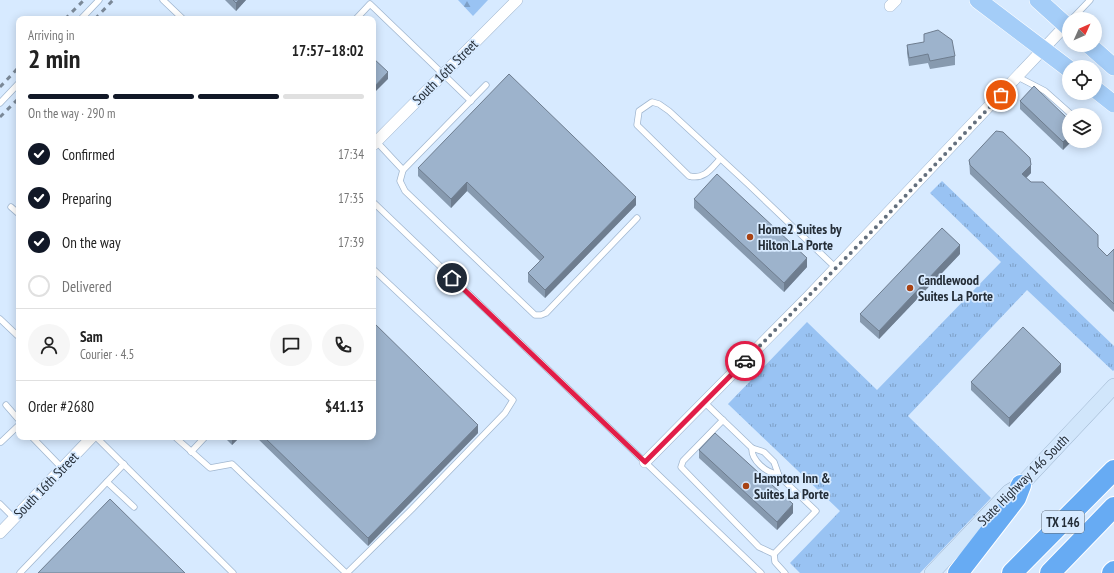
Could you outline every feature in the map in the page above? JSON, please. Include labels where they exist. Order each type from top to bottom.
[{"type":"highway","name":"TX 146","points":[[1012,573],[1114,470]]},
{"type":"highway","points":[[958,573],[1016,498],[1021,485]]},
{"type":"highway","name":"TX 146","points":[[1050,573],[1114,507]]},
{"type":"main road","points":[[978,0],[1062,64]]},
{"type":"main road","points":[[1038,0],[1062,19]]},
{"type":"main road","points":[[1096,52],[1114,67]]},
{"type":"main road","points":[[1102,95],[1114,104]]},
{"type":"main road","name":"State Highway 146 South","points":[[932,573],[1009,492],[1021,485],[1114,386]]},
{"type":"street","name":"South 16th Street","points":[[376,140],[517,0]]},
{"type":"street","points":[[645,462],[836,268],[1062,31]]},
{"type":"street","name":"South 16th Street","points":[[0,533],[89,440]]},
{"type":"lane","points":[[84,16],[99,0]]},
{"type":"lane","points":[[163,0],[180,16]]},
{"type":"lane","points":[[1080,12],[1090,0]]},
{"type":"lane","points":[[359,16],[370,4],[471,100]]},
{"type":"lane","points":[[1018,77],[1045,91],[1064,108]]},
{"type":"lane","points":[[486,85],[403,170],[400,181],[405,191],[535,315],[541,316],[546,313],[637,218]]},
{"type":"lane","points":[[0,103],[16,87]]},
{"type":"lane","points":[[720,159],[708,173],[696,178],[689,176],[637,125],[639,111],[652,102],[659,104],[720,159],[836,268]]},
{"type":"lane","points":[[376,144],[403,170]]},
{"type":"lane","points":[[376,205],[761,573]]},
{"type":"lane","points":[[11,207],[16,211]]},
{"type":"lane","points":[[178,440],[210,468],[232,464],[346,573],[412,509],[505,413],[512,400],[376,272]]},
{"type":"lane","points":[[0,319],[16,334]]},
{"type":"lane","points":[[704,402],[752,448],[764,452],[774,462],[778,474],[816,511],[774,554]]},
{"type":"lane","points":[[6,405],[16,417]]},
{"type":"lane","points":[[722,420],[683,461],[681,467],[759,546],[774,554]]},
{"type":"lane","points":[[1,442],[16,428]]},
{"type":"lane","points":[[35,440],[62,468]]},
{"type":"lane","points":[[99,440],[233,573]]},
{"type":"lane","points":[[191,452],[202,440]]},
{"type":"lane","points":[[752,448],[753,457],[768,472],[778,474]]},
{"type":"lane","points":[[20,573],[124,464]]},
{"type":"lane","points":[[107,482],[134,507]]},
{"type":"lane","points":[[0,504],[14,518]]},
{"type":"lane","points":[[774,554],[775,562],[785,573]]},
{"type":"green space","points":[[458,0],[488,0],[473,16]]},
{"type":"green space","points":[[942,181],[1114,346],[1114,370],[1113,371],[1027,290],[908,416],[991,498],[920,573],[800,573],[790,563],[840,511],[728,404],[807,322],[877,390],[1001,262],[930,193]]},
{"type":"building","points":[[938,30],[952,40],[955,56],[930,61],[928,54],[909,58],[907,45],[924,42],[924,34]]},
{"type":"building","points":[[376,61],[388,72],[376,85]]},
{"type":"building","points":[[509,74],[636,197],[545,290],[528,273],[544,257],[467,182],[451,199],[418,168]]},
{"type":"building","points":[[1034,86],[1062,113],[1062,141],[1020,101]]},
{"type":"building","points":[[996,131],[1003,132],[1030,158],[1031,165],[1022,174],[1031,182],[1043,182],[1098,235],[1098,247],[1107,256],[1114,249],[1114,304],[970,165],[969,160]]},
{"type":"building","name":"Home2 Suites by Hilton La Porte","points":[[717,174],[807,258],[784,283],[694,199]]},
{"type":"building","name":"Candlewood Suites La Porte","points":[[942,228],[960,245],[879,331],[860,314]]},
{"type":"building","points":[[376,325],[478,425],[368,538],[267,440],[376,440]]},
{"type":"building","points":[[1023,327],[1061,364],[1009,418],[971,382]]},
{"type":"building","name":"Hampton Inn & Suites La Porte","points":[[715,433],[793,504],[777,522],[699,450]]},
{"type":"building","points":[[110,499],[185,573],[38,573]]},
{"type":"railway","points":[[68,16],[84,0]]},
{"type":"railway","points":[[98,16],[113,0]]},
{"type":"railway","points":[[0,87],[16,70]]},
{"type":"railway","points":[[0,117],[16,101]]},
{"type":"way so far","points":[[745,361],[877,226],[940,160],[966,130],[1001,95]]},
{"type":"place","name":"Home2 Suites by Hilton La Porte","points":[[750,237]]},
{"type":"place","name":"Candlewood Suites La Porte","points":[[910,288]]},
{"type":"place","name":"Hampton Inn & Suites La Porte","points":[[746,486]]},
{"type":"route","points":[[452,278],[645,462],[745,361]]}]
